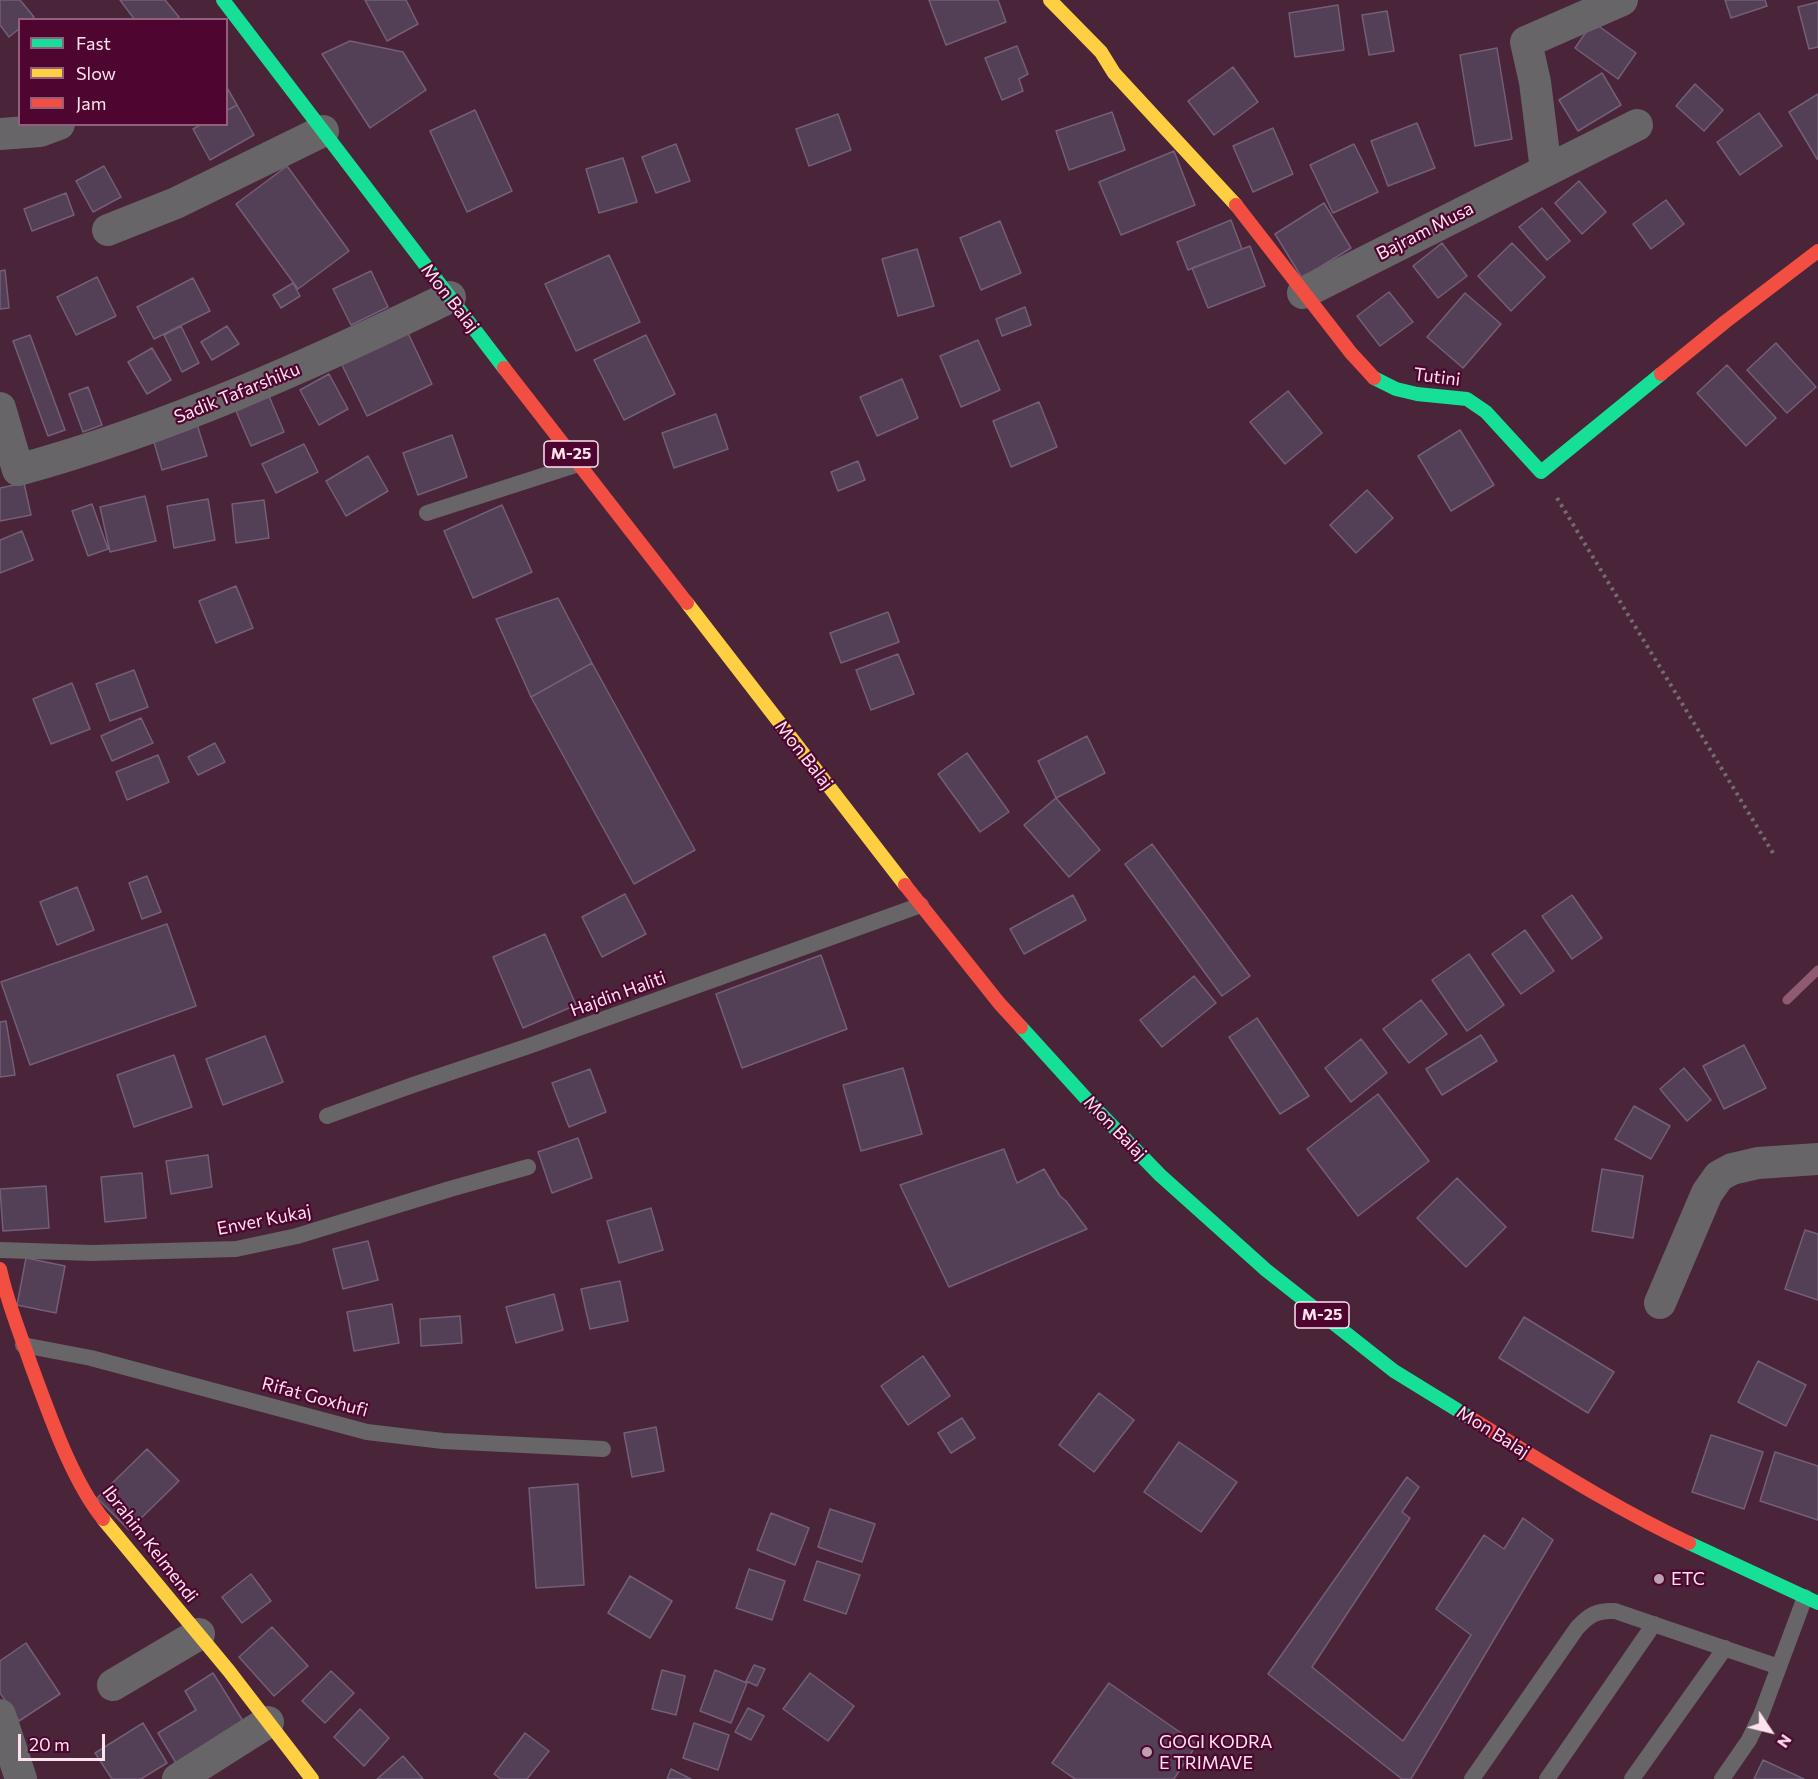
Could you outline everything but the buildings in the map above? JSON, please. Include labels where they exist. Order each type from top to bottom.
[{"type":"main road","name":"Tutini","points":[[1050,0],[1101,52],[1114,73],[1232,200],[1303,293],[1373,377],[1396,389],[1417,394],[1467,399],[1486,412],[1541,472]]},
{"type":"main road","name":"Mon Balaj","points":[[228,12],[323,131],[999,1003],[1152,1167],[1266,1270],[1394,1371],[1557,1471],[1661,1530],[1811,1600]]},
{"type":"main road","points":[[1541,472],[1725,322],[1818,251]]},
{"type":"main road","name":"Ibrahim Kelmendi","points":[[0,1269],[4,1293],[47,1409],[73,1468],[96,1510],[199,1634],[312,1779]]},
{"type":"street","points":[[1546,170],[1535,82],[1526,42],[1622,0]]},
{"type":"street","name":"Bajram Musa","points":[[1303,293],[1636,125]]},
{"type":"street","points":[[0,134],[40,130],[53,126]]},
{"type":"street","points":[[108,231],[176,203],[323,131]]},
{"type":"street","name":"Sadik Tafarshiku","points":[[0,408],[9,472],[71,455],[237,394],[335,352],[450,297]]},
{"type":"street","points":[[1660,1303],[1707,1193],[1719,1176],[1732,1169],[1758,1162],[1818,1159]]},
{"type":"street","points":[[113,1685],[199,1634]]},
{"type":"street","points":[[0,1715],[21,1779]]},
{"type":"street","points":[[178,1779],[268,1722]]},
{"type":"lane","points":[[427,513],[579,464]]},
{"type":"lane","name":"Hajdin Haliti","points":[[327,1116],[530,1046],[921,905]]},
{"type":"lane","name":"Enver Kukaj","points":[[0,1250],[92,1253],[236,1249],[297,1236],[528,1167]]},
{"type":"lane","name":"Rifat Goxhufi","points":[[23,1345],[91,1358],[367,1432],[443,1441],[603,1449]]},
{"type":"lane","points":[[1722,1779],[1749,1740],[1779,1667],[1811,1600]]},
{"type":"lane","points":[[1472,1779],[1552,1663],[1588,1616],[1600,1610],[1615,1611],[1779,1667]]},
{"type":"lane","points":[[1547,1779],[1654,1624]]},
{"type":"lane","points":[[1632,1779],[1725,1648]]},
{"type":"path","points":[[1541,472],[1773,853]]},
{"type":"waterway","points":[[1787,1000],[1818,970]]},
{"type":"traffic: fast","points":[[223,0],[504,368]]},
{"type":"traffic: fast","points":[[1374,378],[1396,389],[1417,394],[1467,399],[1486,412],[1541,472],[1661,374]]},
{"type":"traffic: fast","points":[[1021,1027],[1160,1175],[1266,1270],[1394,1371],[1472,1419]]},
{"type":"traffic: fast","points":[[1689,1543],[1818,1603]]},
{"type":"traffic: slow","points":[[1050,0],[1101,52],[1114,73],[1236,205]]},
{"type":"traffic: slow","points":[[687,603],[905,885]]},
{"type":"traffic: slow","points":[[103,1519],[229,1671],[312,1779]]},
{"type":"traffic: jam","points":[[1236,205],[1351,353],[1374,378]]},
{"type":"traffic: jam","points":[[1661,374],[1818,251]]},
{"type":"traffic: jam","points":[[504,368],[687,603]]},
{"type":"traffic: jam","points":[[905,885],[999,1003],[1021,1027]]},
{"type":"traffic: jam","points":[[0,1269],[6,1293],[45,1404],[81,1485],[103,1519]]},
{"type":"traffic: jam","points":[[1472,1419],[1606,1500],[1689,1543]]},
{"type":"place","name":"ETC","points":[[1659,1579]]},
{"type":"place","name":"GOGI KODRA E TRIMAVE","points":[[1147,1752]]}]
